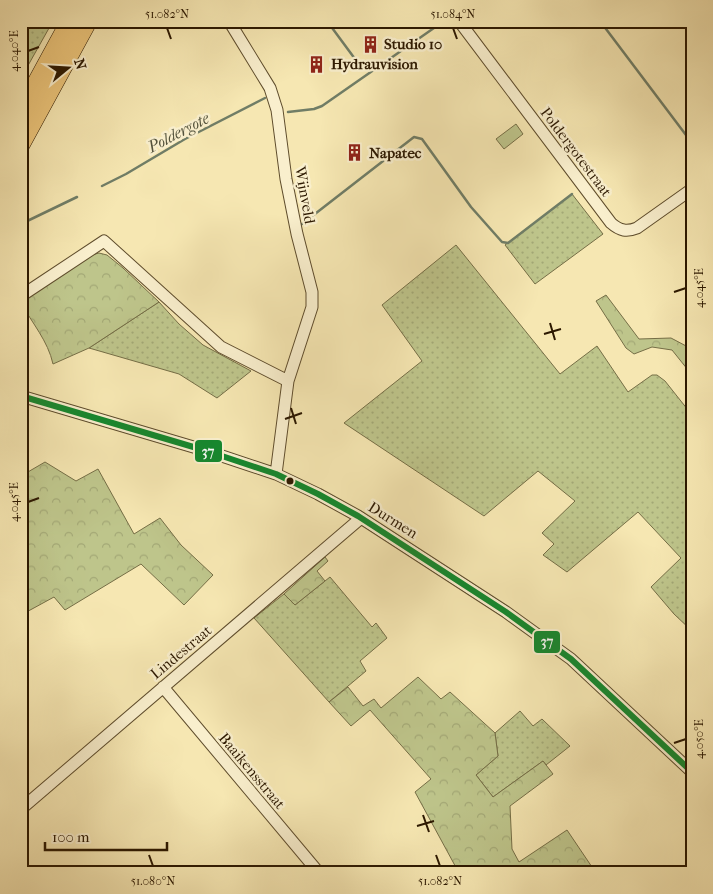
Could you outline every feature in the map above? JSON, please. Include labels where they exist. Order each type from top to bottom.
[{"type":"highway","points":[[21,111],[70,21]]},
{"type":"highway","points":[[21,144],[88,21]]},
{"type":"street","name":"Wijnveld","points":[[229,21],[270,88],[277,110],[286,179],[297,234],[312,292],[312,307],[288,381],[276,474]]},
{"type":"street","name":"Poldergotestraat","points":[[459,21],[616,228],[625,231],[638,228],[692,189]]},
{"type":"street","points":[[21,296],[104,241],[220,347],[288,381]]},
{"type":"street","name":"Durmen","points":[[21,396],[207,451],[276,474],[318,494],[361,518],[506,612],[569,657],[692,772]]},
{"type":"street","name":"Lindestraat","points":[[23,804],[361,518]]},
{"type":"street","name":"Baaikensstraat","points":[[163,687],[319,873]]},
{"type":"green space","points":[[21,21],[53,21],[21,78]]},
{"type":"green space","points":[[516,124],[523,134],[504,149],[496,139]]},
{"type":"green space","points":[[572,194],[603,234],[535,284],[505,245]]},
{"type":"green space","points":[[456,245],[560,374],[597,346],[628,392],[652,375],[657,375],[665,381],[692,415],[692,631],[674,614],[651,587],[681,558],[638,512],[567,572],[543,555],[554,544],[542,533],[575,501],[538,471],[484,516],[344,423],[422,361],[382,305]]},
{"type":"green space","points":[[99,253],[107,255],[123,268],[159,302],[89,348],[53,364],[44,340],[21,303],[21,298],[84,257]]},
{"type":"green space","points":[[606,295],[639,339],[671,338],[688,347],[692,352],[692,375],[672,350],[652,347],[634,354],[626,348],[596,301]]},
{"type":"green space","points":[[159,302],[179,324],[203,345],[251,371],[217,398],[179,374],[89,348]]},
{"type":"green space","points":[[45,462],[76,481],[98,469],[134,534],[160,518],[181,545],[213,575],[184,605],[141,564],[65,610],[54,597],[21,615],[21,476]]},
{"type":"green space","points":[[325,557],[328,561],[317,571],[325,581],[295,605],[284,594]]},
{"type":"green space","points":[[330,577],[372,627],[376,623],[387,638],[360,661],[366,671],[329,702],[254,618],[284,594],[295,605]]},
{"type":"green space","points":[[418,677],[441,699],[450,692],[495,733],[498,756],[476,775],[493,797],[543,761],[553,774],[510,806],[512,849],[519,862],[567,830],[596,873],[459,873],[415,792],[431,779],[370,710],[351,726],[329,702],[348,687],[363,706],[374,699],[381,708]]},
{"type":"green space","points":[[520,711],[533,726],[542,719],[570,746],[546,765],[543,761],[493,797],[476,775],[498,756],[495,733]]},
{"type":"waterway","points":[[327,21],[358,63]]},
{"type":"waterway","name":"Poldergote","points":[[288,112],[314,109],[322,106],[444,21]]},
{"type":"waterway","points":[[600,21],[692,143]]},
{"type":"waterway","name":"Poldergote","points":[[102,186],[185,139],[265,98]]},
{"type":"waterway","points":[[302,224],[414,137],[422,139],[471,207],[502,242],[508,243],[572,194]]},
{"type":"waterway","name":"Poldergote","points":[[21,224],[77,197]]},
{"type":"transit line","name":"37","points":[[21,396],[207,451],[276,474],[358,516],[506,612],[571,659],[692,772]]},
{"type":"place","name":"Studio 10","points":[[370,44]]},
{"type":"place","name":"Hydrauvision","points":[[317,64]]},
{"type":"place","name":"Napatec","points":[[355,153]]}]
